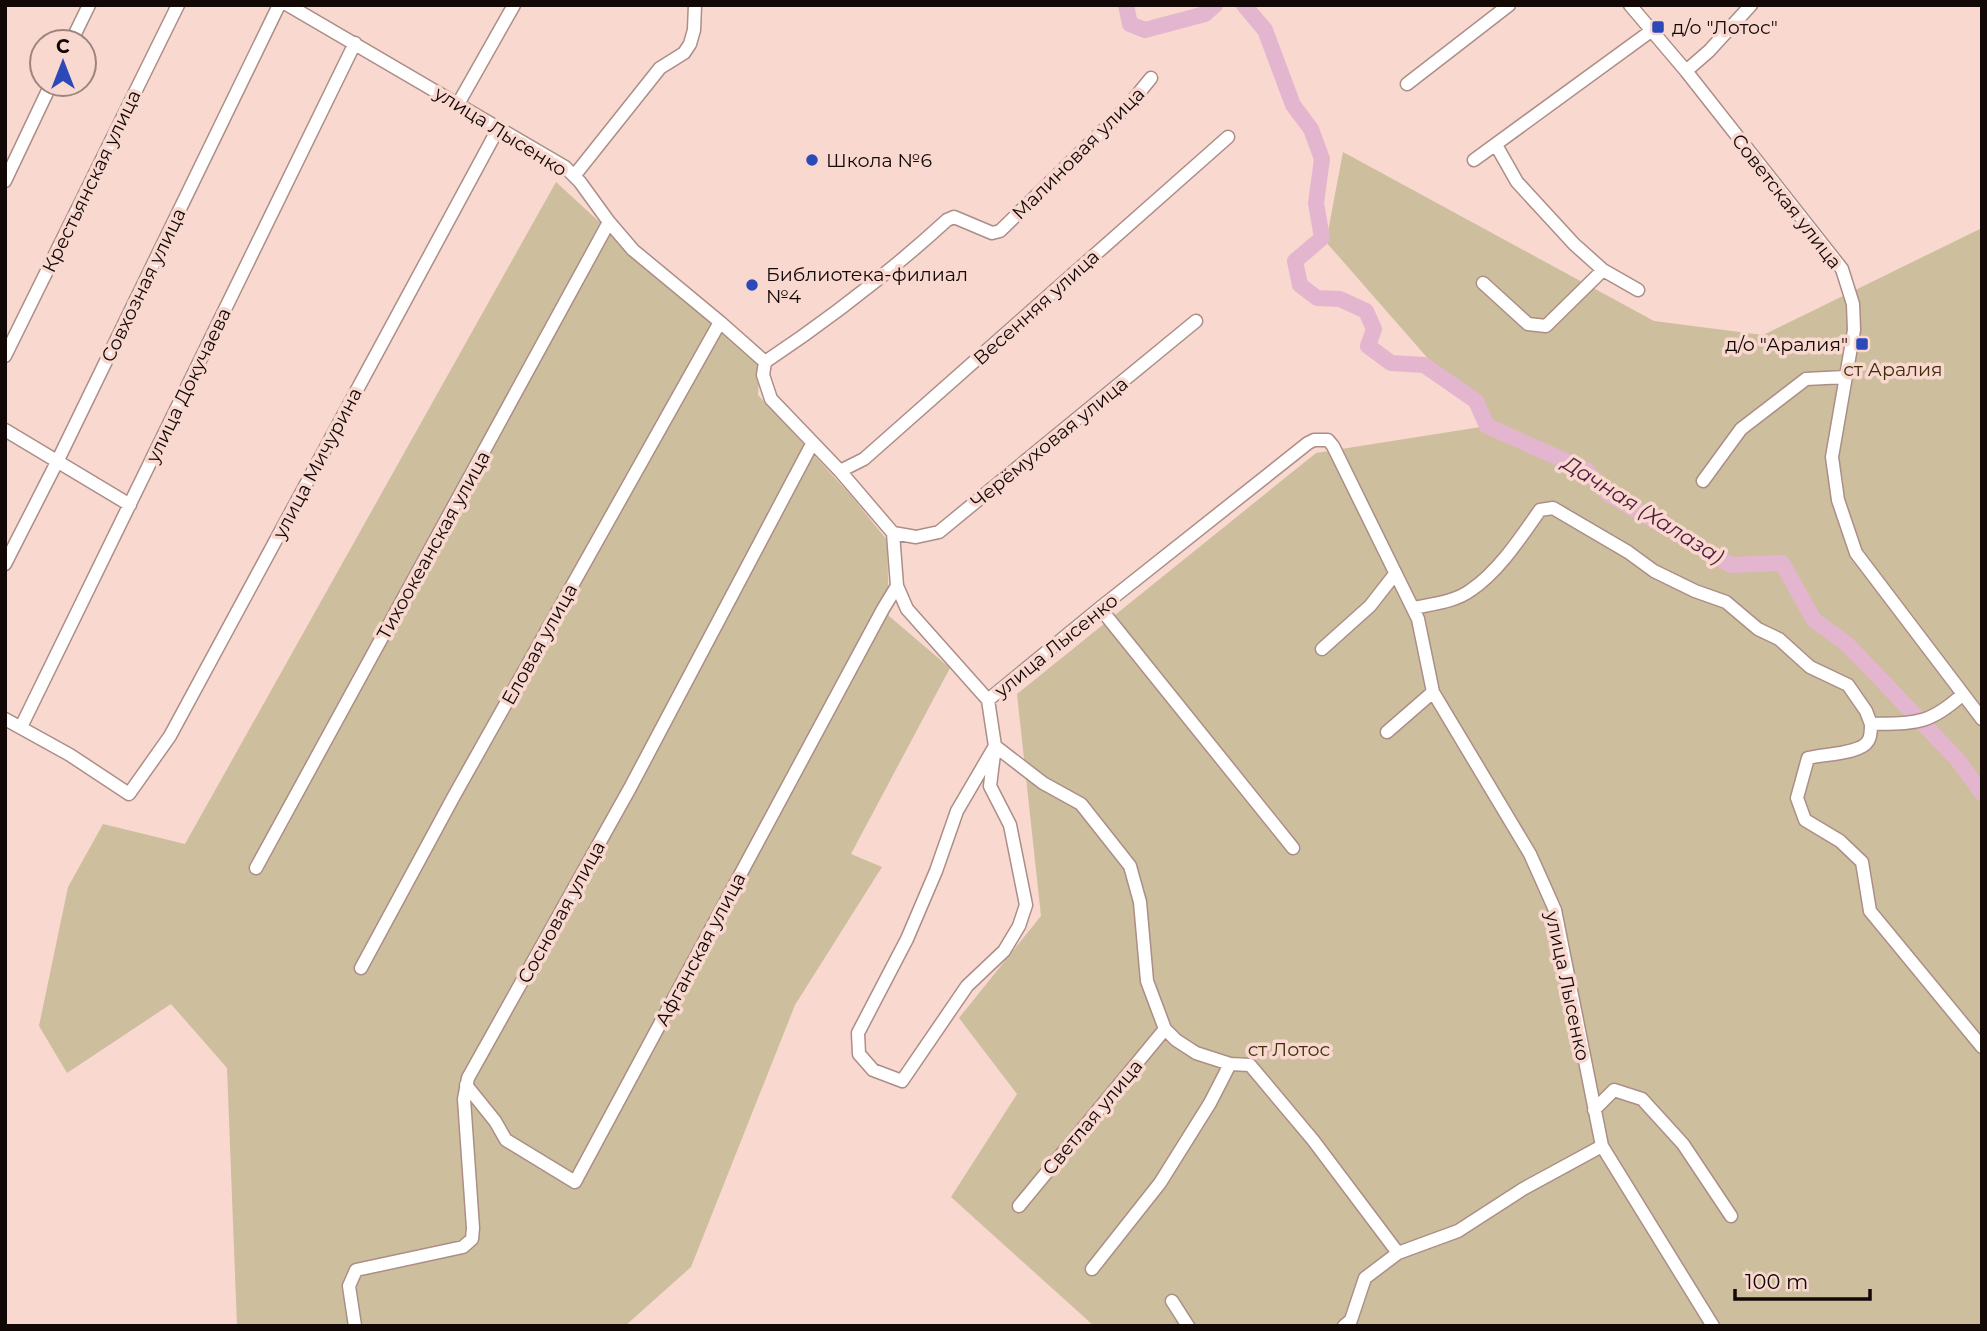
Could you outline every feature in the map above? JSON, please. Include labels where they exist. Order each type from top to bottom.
[{"type":"street","points":[[78,28],[89,5]]},
{"type":"street","name":"Крестьянская улица","points":[[5,356],[177,5]]},
{"type":"street","name":"Совхозная улица","points":[[5,564],[279,5]]},
{"type":"street","name":"улица Лысенко","points":[[288,5],[565,167],[633,250],[765,362]]},
{"type":"street","points":[[458,104],[514,5]]},
{"type":"street","points":[[574,176],[660,68],[684,53],[694,30],[695,5]]},
{"type":"street","points":[[1407,84],[1509,5]]},
{"type":"street","name":"Советская улица","points":[[1630,5],[1842,269],[1853,304],[1854,331],[1832,457],[1838,500],[1856,553],[1982,719]]},
{"type":"street","points":[[1685,71],[1709,51],[1751,5]]},
{"type":"street","points":[[1474,160],[1651,31]]},
{"type":"street","name":"улица Докучаева","points":[[21,727],[355,43]]},
{"type":"street","name":"Малиновая улица","points":[[765,362],[870,289],[947,220],[954,217],[992,233],[1000,231],[1129,105],[1152,78]]},
{"type":"street","points":[[5,181],[44,98]]},
{"type":"street","name":"улица Мичурина","points":[[21,727],[129,794],[170,736],[499,127]]},
{"type":"street","name":"Весенняя улица","points":[[840,471],[864,460],[1228,137]]},
{"type":"street","points":[[1496,145],[1517,182],[1574,244],[1604,270],[1637,290]]},
{"type":"street","name":"Тихоокеанская улица","points":[[256,868],[608,222]]},
{"type":"street","points":[[1483,283],[1528,324],[1545,326],[1604,270]]},
{"type":"street","name":"Черёмуховая улица","points":[[893,533],[916,537],[939,532],[1196,321]]},
{"type":"street","name":"Еловая улица","points":[[361,968],[454,796],[720,322]]},
{"type":"street","points":[[765,362],[764,375],[771,399],[840,471],[893,533]]},
{"type":"street","points":[[1703,481],[1741,429],[1806,379],[1845,377]]},
{"type":"street","points":[[5,430],[130,505]]},
{"type":"street","name":"улица Лысенко","points":[[893,533],[897,586],[907,609],[988,700],[1308,443],[1328,440],[1418,619],[1433,692],[1530,854],[1555,910],[1602,1146],[1713,1326]]},
{"type":"street","name":"Сосновая улица","points":[[355,1326],[349,1286],[356,1269],[463,1247],[472,1239],[464,1099],[466,1085],[630,788],[812,444]]},
{"type":"street","points":[[1413,608],[1457,598],[1471,590],[1493,571],[1540,510],[1553,508],[1628,552],[1654,571],[1695,591],[1726,602],[1758,629],[1779,639],[1810,667],[1848,685],[1866,711],[1871,724],[1868,741],[1857,751],[1808,758],[1797,798],[1805,820],[1840,841],[1863,862],[1870,911],[1982,1047]]},
{"type":"street","points":[[1322,649],[1370,606],[1395,574]]},
{"type":"street","name":"Афганская улица","points":[[466,1085],[495,1121],[506,1140],[575,1182],[897,586]]},
{"type":"street","points":[[1100,608],[1293,848]]},
{"type":"street","points":[[1387,732],[1433,692]]},
{"type":"street","points":[[1871,724],[1918,723],[1946,710],[1963,694]]},
{"type":"street","points":[[988,700],[995,746],[990,786],[1010,825],[1027,905],[1019,926],[1004,951],[967,986],[902,1081],[873,1070],[859,1054],[858,1033],[907,939],[936,871],[957,811],[995,746]]},
{"type":"street","points":[[5,719],[21,727]]},
{"type":"street","points":[[995,746],[1043,783],[1081,804],[1130,866],[1140,902],[1147,981],[1165,1029],[1196,1053],[1230,1064],[1250,1065],[1313,1140],[1398,1253]]},
{"type":"street","name":"Светлая улица","points":[[1019,1206],[1165,1029]]},
{"type":"street","points":[[1092,1269],[1160,1184],[1210,1103],[1230,1064]]},
{"type":"street","points":[[1594,1110],[1615,1090],[1642,1099],[1683,1144],[1731,1216]]},
{"type":"street","points":[[1344,1326],[1351,1320],[1364,1279],[1398,1253],[1458,1231],[1523,1189],[1602,1146]]},
{"type":"street","points":[[1172,1301],[1188,1326]]},
{"type":"green space","points":[[1343,152],[1654,321],[1763,335],[1982,228],[1982,1326],[1094,1326],[951,1197],[1017,1094],[959,1018],[1041,916],[1017,694],[1316,453],[1487,426],[1326,242]]},
{"type":"green space","points":[[556,182],[606,228],[760,357],[758,395],[849,493],[887,540],[889,616],[950,668],[851,854],[882,867],[795,1005],[691,1267],[625,1326],[237,1326],[227,1068],[171,1004],[67,1073],[39,1026],[68,887],[103,824],[185,844]]},
{"type":"waterway","name":"Дачная (Халаза)","points":[[1126,5],[1130,24],[1145,30],[1205,14],[1215,5]]},
{"type":"waterway","name":"Дачная (Халаза)","points":[[1244,5],[1265,30],[1293,105],[1311,129],[1322,159],[1316,203],[1322,238],[1295,261],[1300,285],[1317,298],[1340,299],[1366,311],[1374,329],[1368,346],[1391,363],[1424,365],[1476,401],[1487,426],[1586,470],[1608,494],[1731,565],[1782,563],[1814,620],[1847,644],[1957,759],[1982,793]]},
{"type":"place","name":"д/о \"Лотос\"","points":[[1658,27]]},
{"type":"place","name":"Школа №6","points":[[812,160]]},
{"type":"place","name":"Библиотека-филиал №4","points":[[752,285]]},
{"type":"place","name":"д/о \"Аралия\"","points":[[1862,344]]},
{"type":"park label","name":"ст Аралия","points":[[1893,369]]},
{"type":"park label","name":"ст Лотос","points":[[1289,1049]]}]
